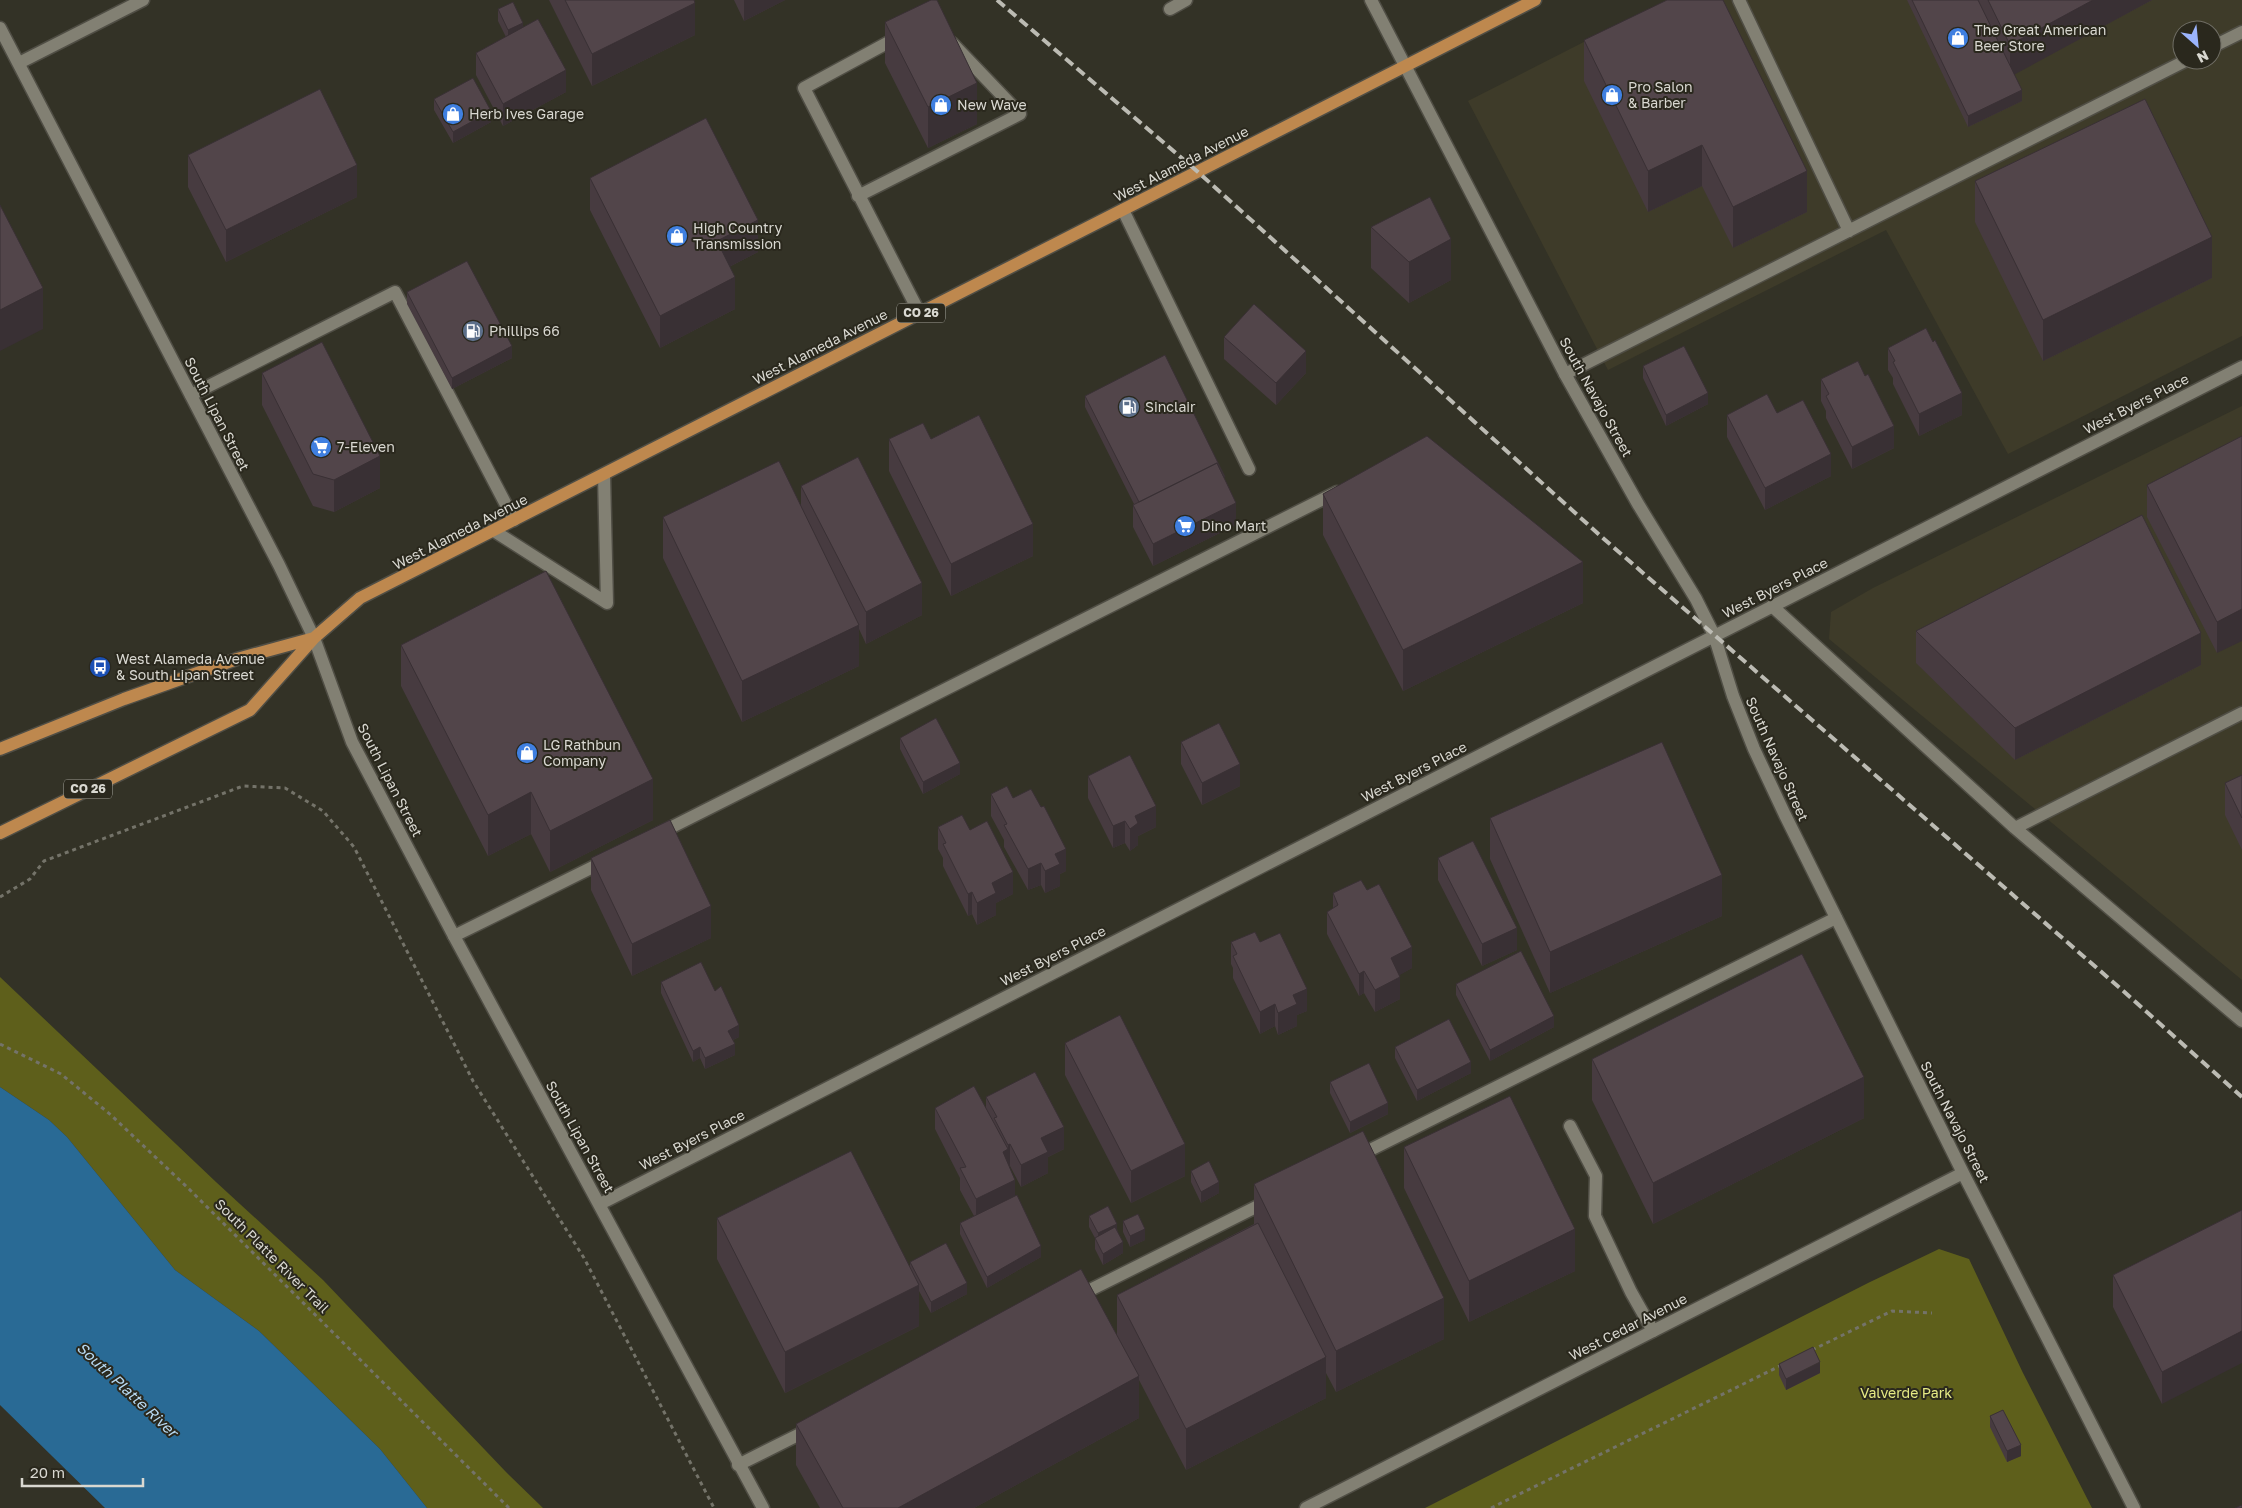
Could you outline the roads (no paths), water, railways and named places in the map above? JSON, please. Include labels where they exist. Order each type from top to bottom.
[{"type":"main road","name":"West Alameda Avenue","points":[[0,833],[250,710],[314,638],[360,598],[1535,0]]},
{"type":"main road","name":"West Alameda Avenue","points":[[0,749],[124,699],[228,662],[314,638]]},
{"type":"street","points":[[19,63],[143,0]]},
{"type":"street","points":[[1170,9],[1186,0]]},
{"type":"street","name":"South Navajo Street","points":[[1371,0],[1565,374],[1638,504],[1696,599],[1714,636],[1733,696],[1754,749],[1963,1173],[2134,1508]]},
{"type":"street","points":[[1739,0],[1849,231]]},
{"type":"street","name":"South Lipan Street","points":[[0,28],[279,564],[314,638],[352,742],[454,936],[600,1204],[738,1465],[763,1508]]},
{"type":"street","points":[[914,29],[804,88],[920,314]]},
{"type":"street","points":[[2222,42],[2242,32]]},
{"type":"street","points":[[858,196],[1020,114],[944,35]]},
{"type":"street","points":[[1565,374],[2172,68]]},
{"type":"street","points":[[1122,210],[1249,469]]},
{"type":"street","points":[[191,396],[395,292],[514,520]]},
{"type":"street","name":"West Byers Place","points":[[600,1204],[2242,367]]},
{"type":"street","points":[[494,531],[607,603],[604,474]]},
{"type":"street","points":[[651,838],[1349,486]]},
{"type":"street","points":[[1772,606],[2016,828],[2242,1021]]},
{"type":"street","points":[[2016,828],[2242,713]]},
{"type":"street","points":[[454,936],[615,855]]},
{"type":"street","points":[[1345,1163],[1836,918]]},
{"type":"street","points":[[1570,1126],[1596,1176],[1595,1216],[1631,1292],[1653,1331]]},
{"type":"street","name":"West Cedar Avenue","points":[[1306,1508],[1963,1173]]},
{"type":"street","points":[[1068,1300],[1283,1194]]},
{"type":"street","points":[[738,1465],[827,1420]]},
{"type":"water","name":"South Platte River","points":[[0,1087],[49,1120],[67,1137],[175,1270],[259,1331],[380,1449],[427,1508],[105,1508],[0,1405]]},
{"type":"railway","points":[[997,0],[1198,172],[1604,539],[2121,989],[2242,1097]]},
{"type":"place","name":"The Great American Beer Store","points":[[1958,38]]},
{"type":"place","name":"Pro Salon & Barber","points":[[1612,95]]},
{"type":"place","name":"New Wave","points":[[941,105]]},
{"type":"place","name":"Herb Ives Garage","points":[[453,114]]},
{"type":"place","name":"High Country Transmission","points":[[677,236]]},
{"type":"place","name":"Phillips 66","points":[[473,331]]},
{"type":"place","name":"Sinclair","points":[[1129,407]]},
{"type":"place","name":"7-Eleven","points":[[321,447]]},
{"type":"place","name":"Dino Mart","points":[[1185,526]]},
{"type":"place","name":"West Alameda Avenue & South Lipan Street","points":[[100,667]]},
{"type":"place","name":"LG Rathbun Company","points":[[527,753]]},
{"type":"park label","name":"Valverde Park","points":[[1906,1393]]}]
